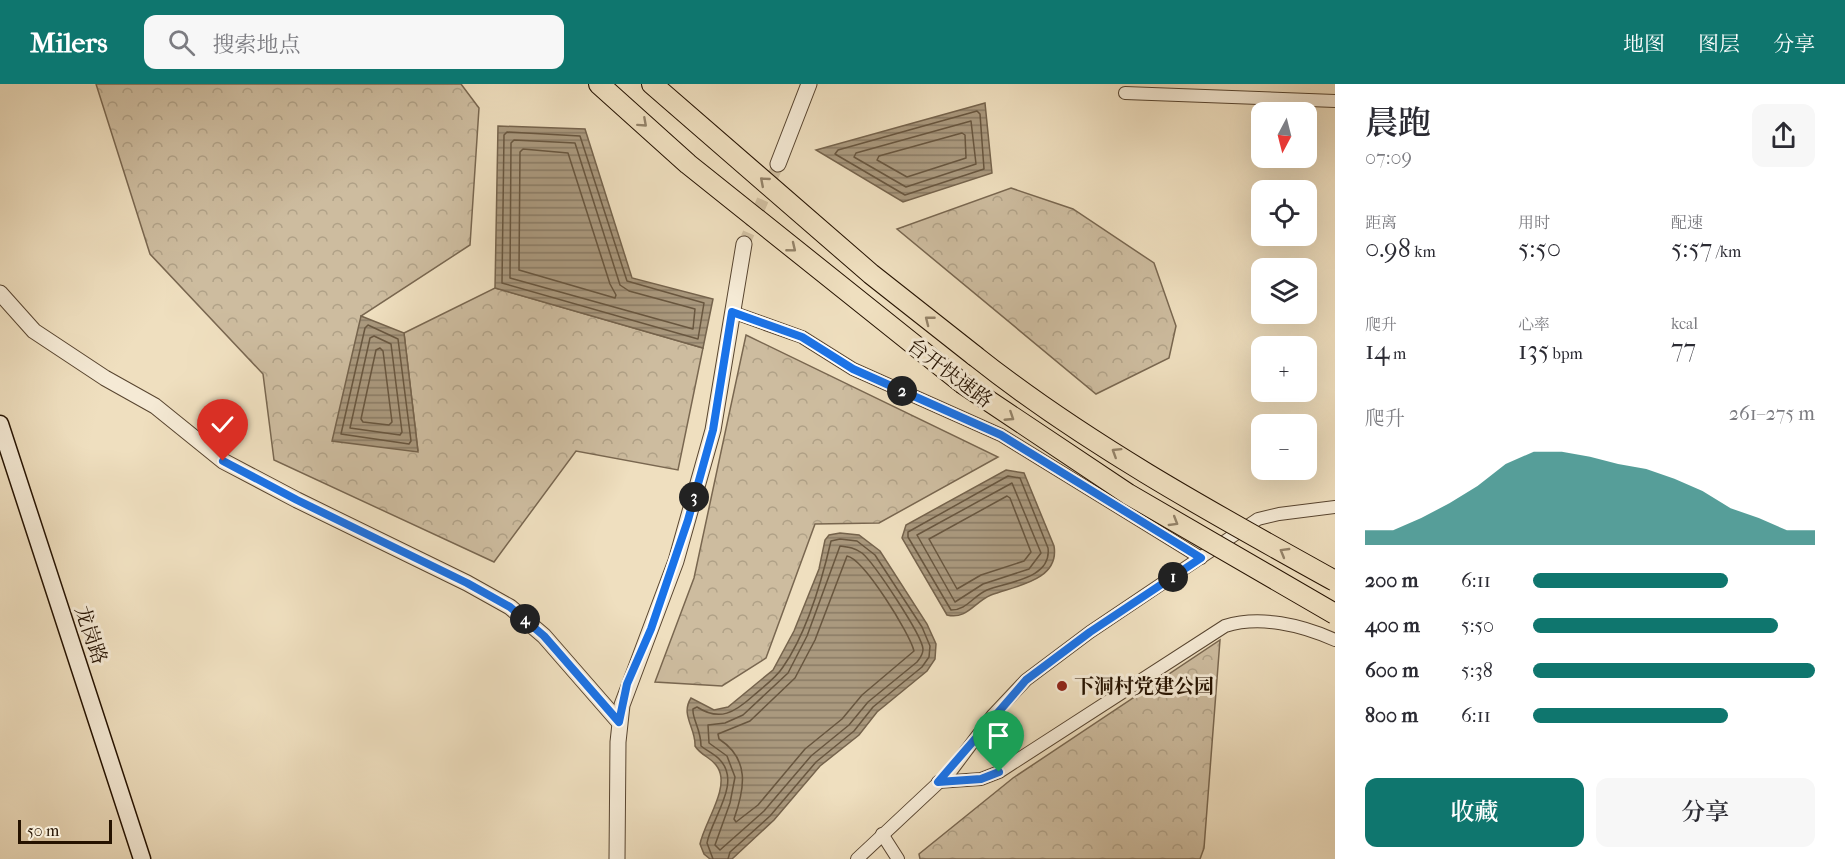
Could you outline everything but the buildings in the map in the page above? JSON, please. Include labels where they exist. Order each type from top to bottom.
[{"type":"highway","name":"台开快速路","points":[[599,84],[688,164],[962,383],[1128,494],[1335,614]]},
{"type":"highway","name":"台开快速路","points":[[652,84],[871,274],[1011,385],[1144,470],[1335,581]]},
{"type":"main road","name":"龙岗路","points":[[0,424],[142,859]]},
{"type":"street","points":[[778,164],[809,84]]},
{"type":"street","points":[[1125,93],[1335,101]]},
{"type":"street","points":[[617,859],[619,722],[627,684],[673,571],[713,430],[744,244]]},
{"type":"street","points":[[0,293],[34,331],[105,378],[155,406],[223,461],[467,583],[510,607],[544,636],[619,722]]},
{"type":"street","points":[[732,312],[802,337],[853,369],[1001,435],[1201,558]]},
{"type":"street","points":[[857,859],[938,782],[1026,680],[1090,632],[1258,519],[1335,507]]},
{"type":"street","points":[[938,782],[981,779],[999,772],[1225,626],[1245,621],[1266,622],[1296,627],[1333,638]]},
{"type":"street","points":[[882,834],[898,859]]},
{"type":"green space","points":[[96,84],[461,84],[479,108],[470,245],[361,316],[418,451],[404,333],[495,288],[703,348],[678,470],[576,451],[494,562],[274,460],[263,374],[150,254]]},
{"type":"green space","points":[[1011,188],[1073,209],[1154,263],[1176,326],[1169,358],[1096,394],[897,229]]},
{"type":"green space","points":[[746,335],[998,457],[879,523],[815,524],[766,658],[722,686],[655,682],[694,578]]},
{"type":"green space","points":[[1220,640],[1204,848],[1200,859],[920,859],[919,854],[1013,778]]},
{"type":"water","points":[[985,103],[992,173],[903,202],[816,150]]},
{"type":"water","points":[[498,126],[585,129],[632,278],[713,299],[703,348],[495,288]]},
{"type":"water","points":[[361,316],[404,333],[418,452],[332,441]]},
{"type":"water","points":[[1006,470],[1024,473],[1054,546],[1054,558],[1043,575],[1023,585],[991,595],[965,613],[947,615],[902,538],[906,525]]},
{"type":"water","points":[[840,533],[859,535],[880,551],[927,624],[936,644],[935,659],[927,671],[877,712],[859,735],[820,766],[774,820],[732,859],[710,859],[704,854],[700,844],[719,795],[721,776],[716,765],[695,746],[687,710],[688,704],[691,698],[714,710],[728,707],[773,670],[794,631],[819,569],[825,540],[829,535]]},
{"type":"tunnel","points":[[744,244],[778,164]]},
{"type":"place","name":"下洞村党建公园","points":[[1062,686]]},
{"type":"route","points":[[223,461],[467,583],[510,607],[544,636],[619,722],[627,684],[651,629],[676,561],[713,430],[732,312],[802,337],[853,369],[1001,435],[1201,558],[1090,632],[1026,680],[993,715],[951,771],[938,782],[981,779],[999,772]]}]
